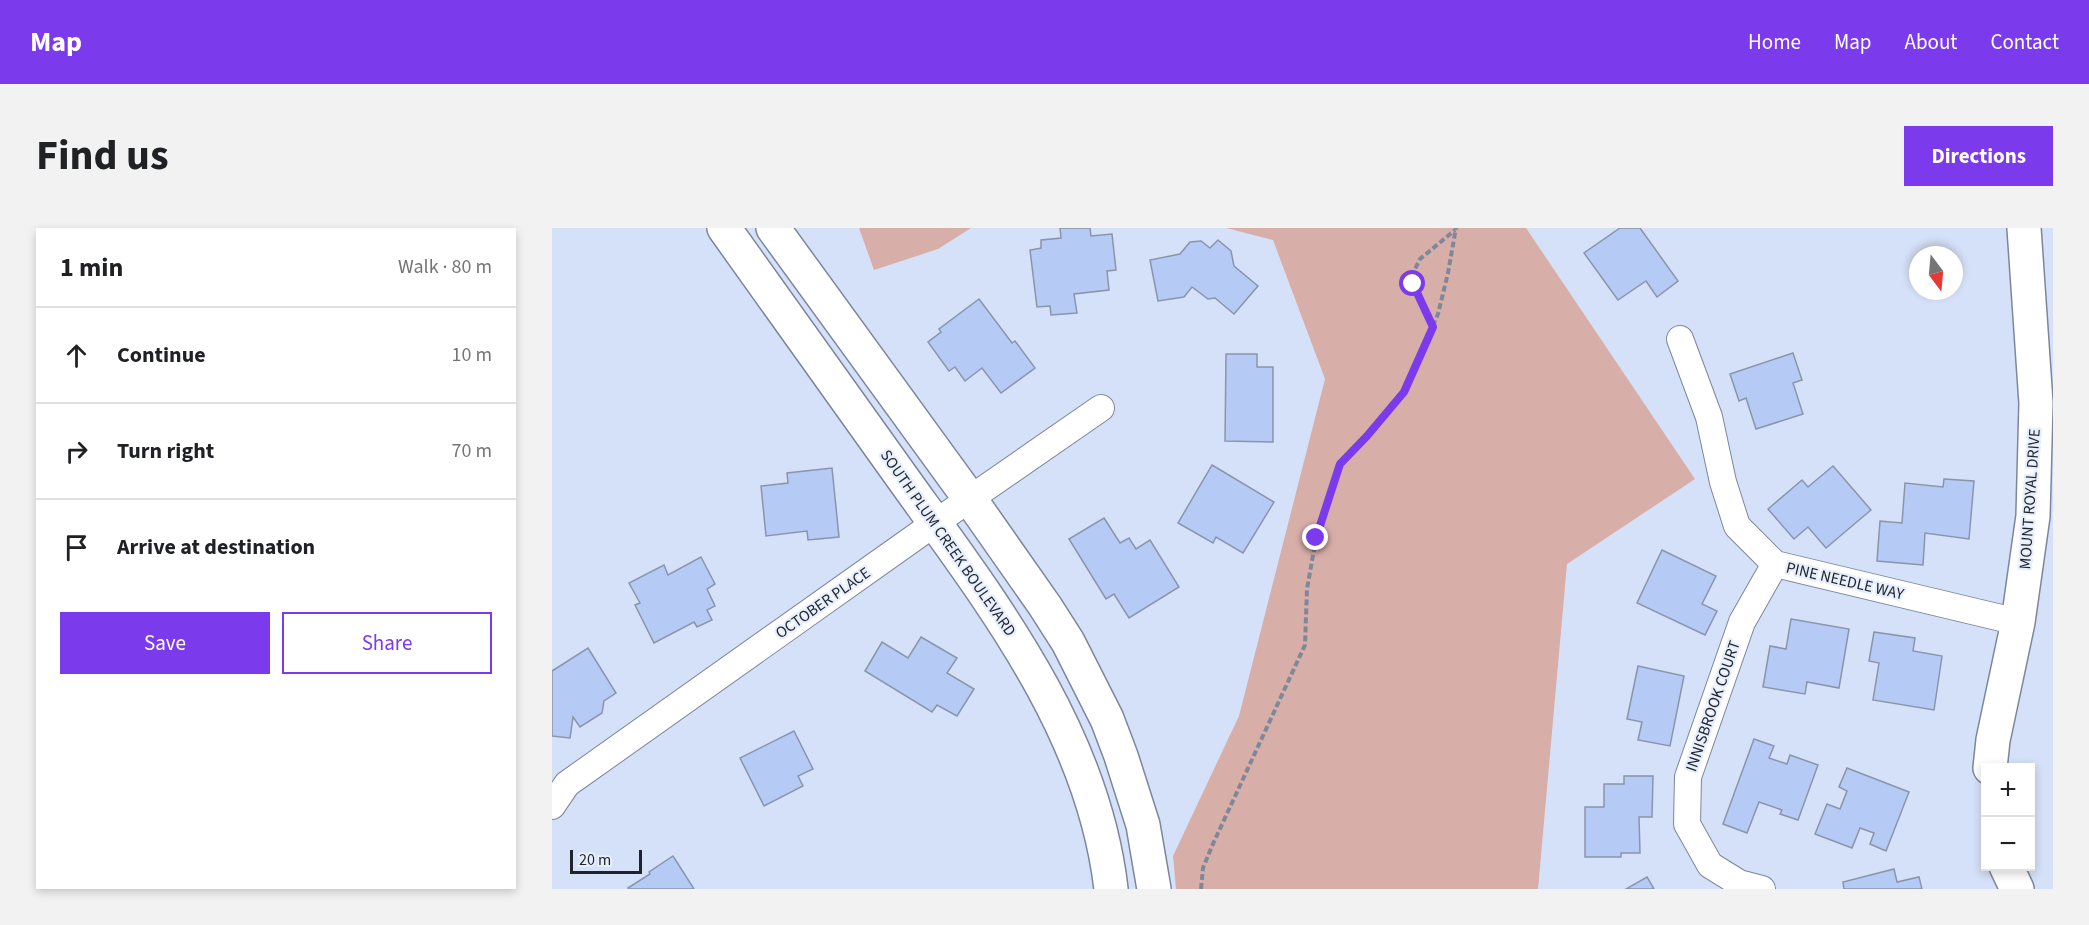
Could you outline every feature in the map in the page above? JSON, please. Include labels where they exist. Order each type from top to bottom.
[{"type":"street","name":"SOUTH PLUM CREEK BOULEVARD","points":[[724,228],[935,523],[1031,664],[1067,736],[1101,836],[1111,889]]},
{"type":"street","points":[[773,228],[970,499],[1062,633],[1107,719],[1143,825],[1154,889]]},
{"type":"street","name":"MOUNT ROYAL DRIVE","points":[[1991,763],[1993,740],[2018,622],[2033,516],[2036,456],[2035,382],[2024,228]]},
{"type":"street","name":"PINE NEEDLE WAY","points":[[1680,339],[1709,417],[1723,482],[1737,526],[1775,564],[2018,622]]},
{"type":"street","name":"OCTOBER PLACE","points":[[552,806],[567,784],[1101,408]]},
{"type":"street","name":"INNISBROOK COURT","points":[[1762,889],[1739,883],[1710,865],[1687,824],[1688,777],[1742,622],[1775,564]]},
{"type":"street","points":[[2008,871],[2017,889]]},
{"type":"path","points":[[1433,327],[1413,284],[1414,271],[1420,259],[1456,228]]},
{"type":"path","points":[[1201,889],[1203,868],[1212,846],[1305,645],[1307,589],[1314,546],[1340,464],[1404,392],[1433,327],[1448,273],[1456,228]]},
{"type":"shaded area","points":[[859,228],[971,228],[938,249],[874,270]]},
{"type":"shaded area","points":[[1226,228],[1526,228],[1695,479],[1567,564],[1538,889],[1176,889],[1173,856],[1239,716],[1325,379],[1273,240]]},
{"type":"building","points":[[1060,228],[1090,228],[1091,236],[1112,234],[1116,270],[1107,271],[1109,290],[1074,294],[1077,313],[1051,315],[1050,306],[1037,307],[1030,250],[1041,248],[1041,240],[1061,238]]},
{"type":"building","points":[[1620,228],[1640,228],[1678,281],[1657,297],[1646,281],[1618,300],[1584,253]]},
{"type":"building","points":[[1218,240],[1231,251],[1234,266],[1258,286],[1234,314],[1215,298],[1208,299],[1192,287],[1184,297],[1158,301],[1150,260],[1180,254],[1190,242],[1201,241],[1210,248]]},
{"type":"building","points":[[979,299],[1012,343],[1015,341],[1035,368],[1001,393],[982,368],[965,381],[955,367],[949,371],[928,342],[941,332],[939,329]]},
{"type":"building","points":[[1793,353],[1802,380],[1793,383],[1803,414],[1756,429],[1746,398],[1739,401],[1730,374]]},
{"type":"building","points":[[1226,354],[1257,354],[1257,367],[1273,367],[1273,442],[1225,441]]},
{"type":"building","points":[[1212,465],[1274,502],[1243,553],[1216,537],[1213,543],[1178,523]]},
{"type":"building","points":[[1833,466],[1871,510],[1826,548],[1808,527],[1794,539],[1768,509],[1802,480],[1808,487]]},
{"type":"building","points":[[832,468],[839,537],[808,540],[807,531],[766,536],[761,486],[788,483],[787,473]]},
{"type":"building","points":[[1944,479],[1974,481],[1969,539],[1925,533],[1923,565],[1877,561],[1880,521],[1902,523],[1905,483],[1943,487]]},
{"type":"building","points":[[1104,518],[1120,543],[1129,538],[1136,549],[1150,540],[1179,587],[1129,618],[1114,594],[1106,599],[1069,539]]},
{"type":"building","points":[[1662,550],[1716,576],[1702,604],[1717,611],[1705,635],[1637,603]]},
{"type":"building","points":[[701,557],[715,584],[707,589],[715,606],[707,610],[712,620],[697,627],[694,622],[654,643],[635,605],[640,603],[629,583],[664,565],[668,575]]},
{"type":"building","points":[[1791,619],[1849,629],[1839,688],[1807,682],[1805,694],[1763,687],[1770,646],[1786,649]]},
{"type":"building","points":[[1874,632],[1915,638],[1913,651],[1942,656],[1934,710],[1873,700],[1879,663],[1869,661]]},
{"type":"building","points":[[921,637],[957,658],[947,673],[974,689],[957,716],[937,705],[932,712],[865,671],[882,642],[908,658]]},
{"type":"building","points":[[588,648],[616,693],[604,701],[602,713],[580,727],[573,717],[570,738],[552,736],[552,671]]},
{"type":"building","points":[[1638,666],[1684,676],[1670,746],[1638,740],[1642,722],[1627,719]]},
{"type":"building","points":[[794,731],[813,769],[798,776],[803,786],[764,806],[740,758]]},
{"type":"building","points":[[1754,739],[1774,746],[1769,758],[1787,764],[1790,755],[1818,765],[1798,820],[1780,814],[1782,810],[1759,802],[1747,833],[1723,824]]},
{"type":"building","points":[[1847,768],[1909,792],[1886,851],[1870,844],[1874,833],[1860,828],[1852,848],[1815,834],[1827,804],[1840,809],[1847,791],[1839,787]]},
{"type":"building","points":[[1624,776],[1653,776],[1652,817],[1639,817],[1640,853],[1621,853],[1621,857],[1585,857],[1585,807],[1604,807],[1604,784],[1624,784]]},
{"type":"building","points":[[673,856],[694,889],[628,888],[650,874],[649,872]]},
{"type":"building","points":[[1894,869],[1897,882],[1919,877],[1922,889],[1844,889],[1843,882]]},
{"type":"building","points":[[1647,877],[1654,889],[1626,889]]},
{"type":"route","points":[[1316,538],[1340,464],[1404,392],[1433,327],[1419,292],[1413,284]]}]
